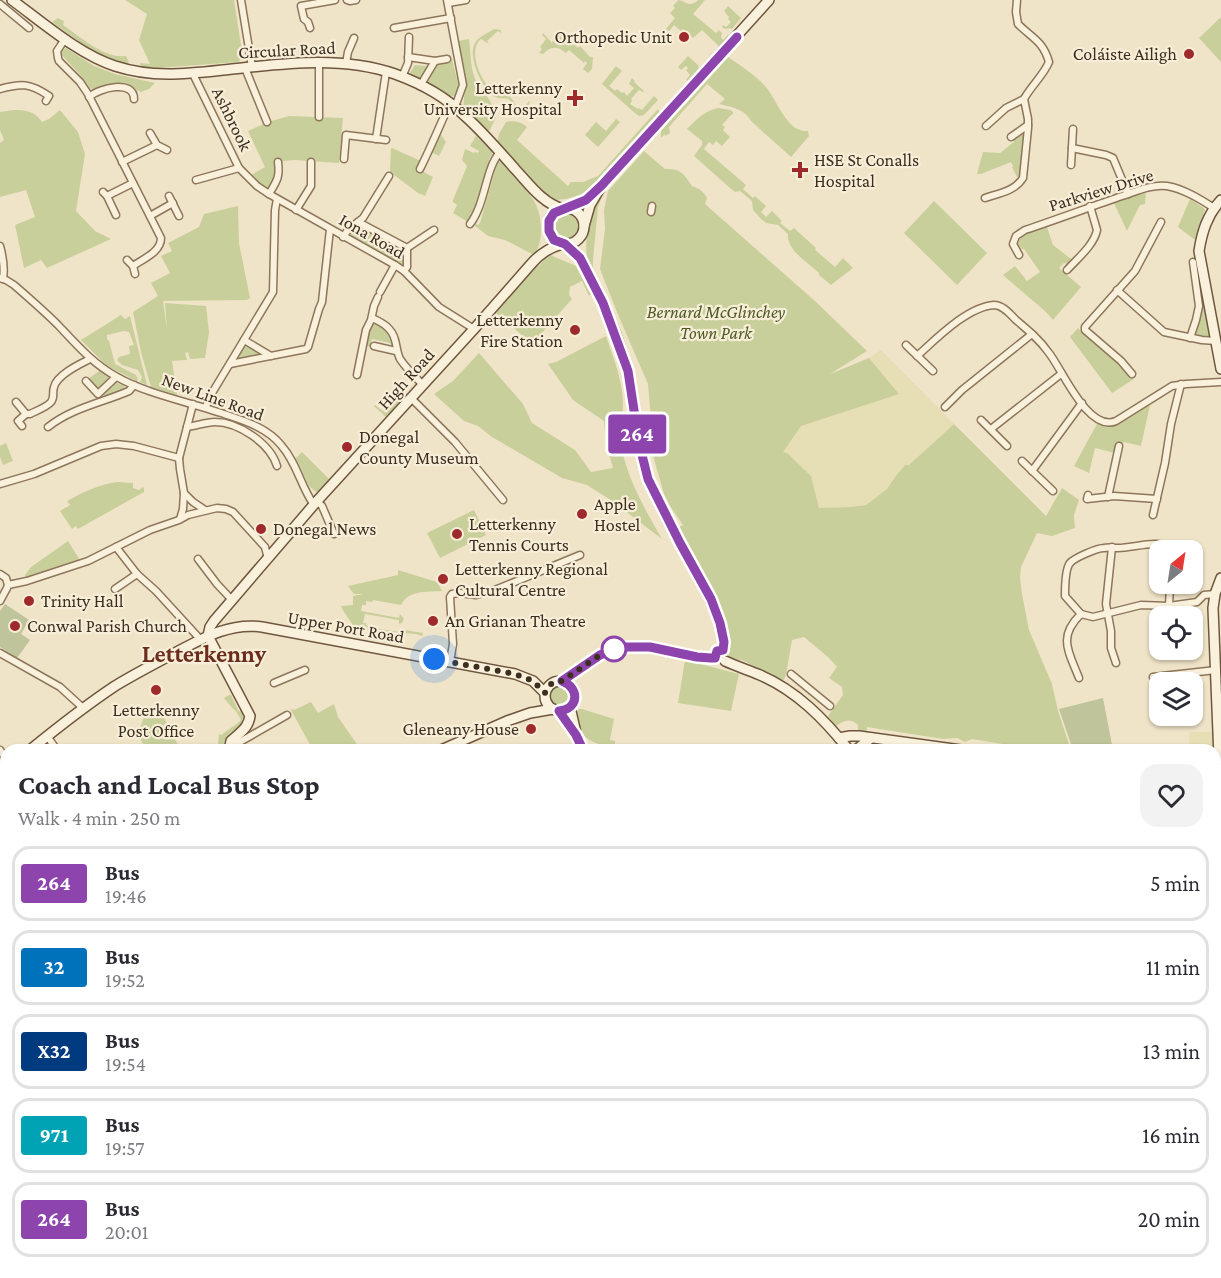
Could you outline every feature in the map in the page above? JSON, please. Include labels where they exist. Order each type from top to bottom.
[{"type":"street","name":"Circular Road","points":[[12,0],[91,56],[132,71],[150,74],[193,74],[319,62],[346,63],[402,77],[452,105],[500,152],[538,194]]},
{"type":"street","name":"Ashbrook","points":[[241,0],[248,68],[267,122]]},
{"type":"street","points":[[310,28],[304,19],[301,6],[334,0]]},
{"type":"street","points":[[347,0],[356,0]]},
{"type":"street","points":[[420,169],[435,134],[463,85],[447,1],[466,0]]},
{"type":"street","points":[[539,255],[554,213],[586,200],[602,185],[769,0]]},
{"type":"street","points":[[985,198],[1014,188],[1023,178],[1028,125],[1024,99],[1049,62],[1034,36],[1018,24],[1017,0]]},
{"type":"street","points":[[0,4],[29,28]]},
{"type":"street","points":[[394,28],[451,18]]},
{"type":"street","points":[[402,77],[408,63],[410,25]]},
{"type":"street","points":[[346,63],[354,38]]},
{"type":"street","points":[[65,39],[57,51],[59,61],[80,82],[89,97],[161,238],[162,242],[157,250],[133,266]]},
{"type":"street","points":[[408,57],[435,62],[447,58]]},
{"type":"street","points":[[319,62],[319,117]]},
{"type":"street","points":[[420,86],[435,62]]},
{"type":"street","points":[[376,139],[386,72]]},
{"type":"street","name":"Ashbrook","points":[[193,74],[239,168],[195,180]]},
{"type":"street","points":[[0,88],[22,84],[49,96],[46,101]]},
{"type":"street","points":[[89,97],[99,90],[118,87],[132,91],[134,99]]},
{"type":"street","points":[[986,126],[1006,108],[1024,99]]},
{"type":"street","points":[[1011,137],[1028,125]]},
{"type":"street","points":[[1071,165],[1072,129]]},
{"type":"street","points":[[150,133],[157,145],[167,150]]},
{"type":"street","points":[[344,159],[346,135],[386,140]]},
{"type":"street","points":[[123,162],[157,145]]},
{"type":"street","points":[[1072,148],[1113,158],[1128,194]]},
{"type":"street","points":[[470,224],[484,195],[493,162],[500,152]]},
{"type":"street","points":[[269,194],[280,173],[278,162]]},
{"type":"street","points":[[296,210],[311,186],[310,162]]},
{"type":"street","name":"Iona Road","points":[[239,168],[257,186],[277,199],[404,271],[439,307],[474,329]]},
{"type":"street","points":[[343,237],[363,218],[389,176]]},
{"type":"street","points":[[116,215],[105,194],[133,183]]},
{"type":"street","points":[[539,255],[547,249],[577,241],[584,228],[589,207],[602,185]]},
{"type":"street","name":"Parkview Drive","points":[[1019,255],[1013,244],[1016,236],[1025,230],[1156,185],[1169,186],[1196,197],[1214,208]]},
{"type":"street","points":[[538,194],[555,206],[574,210],[583,219],[584,264]]},
{"type":"street","points":[[538,194],[547,210],[552,238],[577,254],[603,303],[628,371],[639,443],[648,479],[711,599],[724,642],[723,650],[717,651],[720,659]]},
{"type":"street","points":[[169,196],[179,216]]},
{"type":"street","points":[[206,407],[209,398],[273,292],[277,199]]},
{"type":"street","points":[[1220,363],[1199,251],[1202,233],[1214,208],[1221,200]]},
{"type":"street","points":[[150,216],[173,203]]},
{"type":"street","points":[[1068,270],[1097,233],[1090,206]]},
{"type":"street","points":[[358,222],[407,248]]},
{"type":"street","points":[[1132,374],[1085,330],[1087,324],[1135,271],[1161,222]]},
{"type":"street","points":[[230,364],[272,357],[308,347],[322,302],[330,229]]},
{"type":"street","points":[[407,248],[434,230]]},
{"type":"street","points":[[0,246],[3,260],[1,279]]},
{"type":"street","points":[[404,271],[407,267],[407,248]]},
{"type":"street","name":"High Road","points":[[204,638],[213,622],[280,544],[539,255]]},
{"type":"street","points":[[127,260],[133,266],[135,274]]},
{"type":"street","points":[[1190,338],[1198,306],[1193,262]]},
{"type":"street","points":[[366,372],[358,373],[366,330],[395,265]]},
{"type":"street","name":"New Line Road","points":[[1,279],[18,289],[90,358],[116,377],[248,422],[276,439],[292,461],[316,503],[322,506],[333,534]]},
{"type":"street","points":[[1117,290],[1164,332],[1216,342]]},
{"type":"street","points":[[917,356],[958,321],[977,310],[992,305],[1002,307],[1032,334],[1050,354],[1082,403],[1096,418],[1106,423],[1111,423],[1167,388],[1180,384],[1221,382]]},
{"type":"street","points":[[372,318],[391,330],[396,351],[407,368],[423,385]]},
{"type":"street","points":[[945,407],[962,390],[1032,334]]},
{"type":"street","points":[[244,340],[272,357]]},
{"type":"street","points":[[906,345],[933,371]]},
{"type":"street","points":[[374,346],[396,351]]},
{"type":"street","points":[[22,426],[18,420],[51,402],[57,380],[70,369],[90,358]]},
{"type":"street","points":[[991,429],[1061,374]]},
{"type":"street","points":[[86,381],[98,394],[116,377]]},
{"type":"street","points":[[1153,515],[1180,384]]},
{"type":"street","name":"New Line Road","points":[[48,428],[55,421],[79,409],[129,391],[135,385]]},
{"type":"street","points":[[411,398],[449,436],[503,500]]},
{"type":"street","points":[[16,402],[26,414]]},
{"type":"street","points":[[1032,471],[1082,403]]},
{"type":"street","points":[[180,519],[184,493],[179,458],[193,404]]},
{"type":"street","points":[[981,420],[1007,446]]},
{"type":"street","points":[[187,427],[216,422],[233,426],[261,442],[271,453],[277,466]]},
{"type":"street","points":[[0,484],[34,474],[101,446],[116,444],[134,446],[179,458]]},
{"type":"street","points":[[1108,497],[1119,446]]},
{"type":"street","points":[[1022,461],[1053,491]]},
{"type":"street","points":[[184,493],[192,502],[205,510]]},
{"type":"street","points":[[1088,495],[1087,498],[1091,499],[1113,496],[1157,499]]},
{"type":"street","points":[[8,585],[81,564],[150,530],[205,510],[226,509],[233,512],[266,547],[268,559]]},
{"type":"street","points":[[261,542],[280,544]]},
{"type":"street","points":[[1149,545],[1096,549],[1071,561],[1068,566],[1065,596],[1081,614],[1093,617],[1141,605],[1169,606],[1197,602],[1204,596],[1215,594]]},
{"type":"street","points":[[116,547],[137,574],[204,638],[250,716],[244,730],[230,744]]},
{"type":"street","points":[[1112,547],[1106,604],[1111,631],[1111,648],[1116,663]]},
{"type":"street","points":[[450,662],[453,644],[450,597],[452,594],[476,595],[489,592],[580,555]]},
{"type":"street","points":[[198,559],[232,600]]},
{"type":"street","points":[[0,574],[6,578],[8,585],[0,601]]},
{"type":"street","points":[[116,589],[137,574]]},
{"type":"street","points":[[1218,744],[1213,608],[1221,578]]},
{"type":"street","points":[[1169,606],[1170,594]]},
{"type":"street","points":[[1079,678],[1066,640],[1067,631],[1081,614]]},
{"type":"street","name":"Upper Port Road","points":[[37,744],[83,708],[129,678],[204,638],[233,628],[250,626],[515,674],[533,681],[545,696]]},
{"type":"street","points":[[573,690],[577,675],[585,666],[593,659],[618,648],[650,647],[720,659],[760,675],[801,699],[844,744]]},
{"type":"street","points":[[0,653],[60,687],[83,708]]},
{"type":"street","points":[[562,681],[585,666]]},
{"type":"street","points":[[274,682],[305,670]]},
{"type":"street","points":[[1198,672],[1216,670]]},
{"type":"street","points":[[791,674],[830,706]]},
{"type":"street","points":[[454,744],[530,713],[565,710],[570,707],[575,698],[573,690],[568,683],[562,681],[550,684],[538,707],[530,713]]},
{"type":"street","points":[[801,699],[810,689]]},
{"type":"street","points":[[545,696],[548,706],[556,710],[576,735]]},
{"type":"street","points":[[570,707],[580,744]]},
{"type":"street","points":[[237,743],[287,715]]},
{"type":"street","points":[[839,738],[850,735],[916,744]]},
{"type":"street","points":[[47,736],[53,744]]},
{"type":"street","points":[[864,744],[871,738]]},
{"type":"shaded area","points":[[881,350],[954,424],[909,465],[905,465],[887,489],[865,505],[819,508],[813,483],[782,452],[801,425],[899,394],[869,358]]},
{"type":"shaded area","points":[[1189,732],[1214,732],[1213,744],[1190,744]]},
{"type":"green space","points":[[125,0],[234,0],[243,58],[238,62],[158,68],[141,67],[140,63],[150,64],[139,40],[147,14]]},
{"type":"green space","points":[[678,0],[691,4],[698,0],[705,0],[693,14],[716,33],[719,30],[723,40],[728,35],[734,41],[724,51],[702,30],[693,38],[674,25],[669,31],[666,29],[675,18],[670,13]]},
{"type":"green space","points":[[728,6],[741,18],[732,29],[722,27],[723,25],[726,27],[731,22],[724,11]]},
{"type":"green space","points":[[1221,17],[1221,62],[1199,38]]},
{"type":"green space","points":[[58,18],[64,21],[63,25],[101,51],[126,56],[129,62],[127,64],[112,60],[91,50],[52,22]]},
{"type":"green space","points":[[494,29],[501,30],[501,33],[498,31],[487,41],[489,44],[481,39],[477,44],[475,58],[477,65],[492,91],[510,97],[518,110],[523,110],[530,102],[522,114],[517,112],[509,99],[497,98],[490,93],[474,64],[473,49],[476,41]]},
{"type":"green space","points":[[543,33],[552,43],[558,33],[578,48],[580,46],[590,57],[593,57],[592,69],[588,73],[583,69],[587,63],[569,50],[566,53],[554,48],[543,54],[539,53],[546,39]]},
{"type":"green space","points":[[469,39],[475,78],[490,100],[496,117],[490,130],[486,132],[463,109],[465,87],[458,41]]},
{"type":"green space","points":[[66,48],[94,66],[115,74],[155,83],[149,89],[141,92],[119,85],[88,88],[81,76],[61,54]]},
{"type":"green space","points":[[688,56],[699,68],[688,81],[686,80],[690,75],[686,70],[688,68],[686,66],[681,70],[678,67]]},
{"type":"green space","points":[[727,56],[764,85],[788,121],[800,130],[808,131],[809,136],[791,157],[745,114],[719,104],[725,99],[707,84],[669,127],[670,133],[661,138],[661,130]]},
{"type":"green space","points":[[452,59],[459,87],[458,93],[453,96],[446,96],[409,74],[415,65],[434,67]]},
{"type":"green space","points":[[616,66],[622,71],[609,86],[615,91],[617,89],[624,92],[627,96],[634,88],[629,84],[632,78],[644,91],[639,90],[631,99],[630,104],[642,110],[654,96],[658,100],[644,115],[639,116],[602,84]]},
{"type":"green space","points":[[719,108],[733,112],[733,115],[722,125],[725,127],[723,130],[730,137],[722,146],[716,141],[713,145],[709,142],[704,149],[746,185],[743,189],[766,206],[761,212],[766,217],[772,211],[782,221],[780,223],[790,231],[794,228],[835,267],[843,258],[853,268],[831,285],[794,251],[788,240],[788,234],[778,225],[766,223],[761,219],[753,210],[752,201],[740,191],[735,192],[694,156],[702,145],[702,141],[687,129],[705,113]]},
{"type":"green space","points":[[658,109],[660,113],[591,188],[580,195],[566,199],[556,200],[547,196],[497,144],[499,134],[506,122],[514,121],[523,124],[527,127],[517,140],[568,186],[571,182],[583,182],[598,176]]},
{"type":"green space","points":[[14,110],[30,112],[42,122],[60,110],[78,132],[85,154],[76,211],[95,231],[111,239],[47,268],[41,260],[24,268],[15,225],[35,217],[26,190],[0,197],[0,143],[4,140],[0,130],[0,112]]},
{"type":"green space","points":[[289,116],[343,118],[339,163],[294,160],[276,162],[276,175],[269,190],[251,175],[265,167],[248,131]]},
{"type":"green space","points":[[616,119],[620,122],[598,147],[585,135],[596,122],[606,131]]},
{"type":"green space","points":[[1025,130],[1018,179],[1011,162],[977,174],[983,152],[1000,153]]},
{"type":"green space","points":[[439,134],[446,142],[439,156],[431,152]]},
{"type":"green space","points":[[476,136],[492,151],[492,155],[481,193],[468,222],[453,213],[457,205],[453,200],[467,166],[462,160],[465,149],[474,153],[479,151],[470,146]]},
{"type":"green space","points":[[391,148],[421,161],[418,169],[433,177],[425,196],[390,172]]},
{"type":"green space","name":"Bernard McGlinchey Town Park","points":[[644,151],[665,169],[682,173],[692,186],[699,189],[707,198],[705,204],[816,302],[867,351],[830,374],[869,358],[899,394],[801,426],[783,452],[787,453],[811,476],[819,508],[866,505],[887,489],[905,465],[909,465],[954,424],[1046,516],[1062,488],[1079,500],[1074,515],[1075,528],[1052,536],[1037,533],[1021,567],[1020,578],[1029,630],[1052,684],[1069,744],[1003,744],[972,739],[965,742],[957,738],[943,739],[867,727],[867,733],[858,732],[858,725],[849,720],[836,726],[828,716],[843,695],[842,687],[829,678],[837,667],[804,637],[792,640],[783,681],[742,660],[727,659],[720,623],[673,530],[683,525],[664,494],[651,447],[648,384],[600,269],[605,229],[604,210],[608,191]]},
{"type":"green space","points":[[499,161],[528,192],[537,208],[541,236],[534,255],[505,240],[488,236],[474,225],[480,223]]},
{"type":"green space","points":[[620,172],[603,194],[598,207],[593,268],[599,282],[588,260],[586,250],[588,233],[598,200]]},
{"type":"green space","points":[[1146,192],[1145,204],[1140,205],[1127,231],[1114,203]]},
{"type":"green space","points":[[1190,199],[1205,209],[1195,240],[1178,227]]},
{"type":"green space","points":[[934,201],[987,253],[957,285],[904,233]]},
{"type":"green space","points":[[238,206],[239,243],[250,298],[247,300],[163,301],[167,330],[165,303],[206,306],[209,332],[205,358],[190,359],[188,352],[185,353],[187,360],[172,361],[177,395],[151,387],[133,312],[158,296],[151,283],[170,273],[161,256],[172,251],[168,243],[199,227],[204,214]]},
{"type":"green space","points":[[567,212],[577,216],[581,226],[577,236],[567,240],[557,236],[553,226],[557,216]]},
{"type":"green space","points":[[359,225],[405,251],[404,264],[400,264],[351,237],[350,233]]},
{"type":"green space","points":[[1047,227],[1053,245],[1071,259],[1068,264],[1064,263],[1059,268],[1081,287],[1053,320],[1003,275],[1015,266],[1027,281],[1040,272],[1018,244],[1026,234]]},
{"type":"green space","points":[[550,255],[576,266],[591,294],[589,296],[582,281],[570,287],[569,295],[572,299],[533,343],[496,313],[535,263],[539,266]]},
{"type":"green space","points":[[1196,259],[1211,333],[1209,338],[1194,333],[1200,299]]},
{"type":"green space","points":[[121,315],[125,319],[130,316],[147,385],[140,382],[142,377],[138,370],[122,365],[117,360],[119,357],[130,354],[129,346],[134,345],[129,332],[107,335],[107,339],[115,364],[136,375],[137,381],[107,366],[81,340]]},
{"type":"green space","points":[[373,323],[381,326],[389,334],[392,347],[390,343],[372,339],[370,347],[365,345]]},
{"type":"green space","points":[[1078,328],[1121,363],[1125,371],[1134,379],[1112,393],[1070,337]]},
{"type":"green space","points":[[606,336],[621,387],[623,404],[621,439],[625,462],[639,496],[662,539],[587,485],[562,478],[492,437],[478,426],[464,421],[434,394],[453,381],[479,353],[523,404],[532,423],[575,450],[591,472],[613,468],[606,443],[604,421],[573,400],[548,364]]},
{"type":"green space","points":[[245,346],[260,354],[260,356],[237,359]]},
{"type":"green space","points":[[99,371],[111,380],[100,390],[88,379]]},
{"type":"green space","points":[[115,382],[124,386],[125,390],[106,397],[102,393]]},
{"type":"green space","points":[[395,397],[400,403],[387,418],[374,406],[383,411]]},
{"type":"green space","points":[[1150,405],[1141,446],[1118,442],[1115,453],[1095,448],[1089,473],[1074,466],[1098,422],[1113,425]]},
{"type":"green space","points":[[6,443],[13,461],[3,465],[0,446]]},
{"type":"green space","points":[[302,452],[330,480],[319,491],[316,492],[309,486],[296,458]]},
{"type":"green space","points":[[118,482],[133,483],[133,488],[139,490],[143,487],[144,492],[78,529],[76,526],[72,529],[60,511],[70,505],[67,501],[92,489]]},
{"type":"green space","name":"Letterkenny Tennis Courts","points":[[474,510],[486,535],[440,558],[427,533]]},
{"type":"green space","points":[[68,541],[81,562],[27,579],[25,575],[31,567]]},
{"type":"green space","points":[[398,570],[437,582],[442,591],[413,594],[401,605],[366,601],[361,611],[399,618],[400,614],[404,619],[399,624],[399,620],[365,614],[363,623],[374,628],[423,633],[422,636],[369,630],[365,626],[357,631],[341,606],[353,605],[353,596],[363,594],[354,594],[348,586],[398,575]]},
{"type":"green space","points":[[5,604],[29,620],[21,634],[30,640],[17,658],[0,647],[0,611]]},
{"type":"green space","points":[[685,660],[739,674],[731,711],[678,703]]},
{"type":"green space","points":[[560,685],[568,688],[571,696],[568,704],[560,707],[552,704],[549,696],[552,688]]},
{"type":"green space","points":[[231,695],[239,712],[241,709],[244,718],[241,724],[229,734],[224,744],[219,744],[219,734],[221,735],[241,720],[224,698]]},
{"type":"green space","points":[[1103,698],[1112,744],[1071,744],[1059,709]]},
{"type":"green space","points":[[311,702],[318,713],[334,704],[338,717],[357,744],[310,744],[291,710]]},
{"type":"green space","points":[[582,709],[614,719],[610,740],[615,741],[615,744],[599,744],[586,737],[578,724],[576,713]]},
{"type":"green space","points":[[161,712],[177,744],[143,744],[138,734],[144,717],[147,719]]},
{"type":"bus line","name":"264","points":[[580,744],[559,711],[568,709],[575,698],[571,686],[562,681],[593,659],[615,649],[632,646],[715,658],[717,651],[723,650],[724,642],[711,599],[664,514],[648,479],[639,443],[628,371],[603,303],[580,258],[565,244],[558,243],[552,238],[548,226],[556,212],[586,200],[602,185],[737,37]]},
{"type":"place","name":"Orthopedic Unit","points":[[684,37]]},
{"type":"place","name":"Coláiste Ailigh","points":[[1189,54]]},
{"type":"place","name":"Letterkenny University Hospital","points":[[575,98]]},
{"type":"place","name":"HSE St Conalls Hospital","points":[[800,170]]},
{"type":"place","name":"Letterkenny Fire Station","points":[[575,330]]},
{"type":"place","name":"Donegal County Museum","points":[[347,447]]},
{"type":"place","name":"Apple Hostel","points":[[582,514]]},
{"type":"place","name":"Donegal News","points":[[261,529]]},
{"type":"place","name":"Letterkenny Tennis Courts","points":[[457,534]]},
{"type":"place","name":"Letterkenny Regional Cultural Centre","points":[[443,579]]},
{"type":"place","name":"Trinity Hall","points":[[29,601]]},
{"type":"place","name":"An Grianan Theatre","points":[[433,621]]},
{"type":"place","name":"Conwal Parish Church","points":[[15,626]]},
{"type":"place","name":"Letterkenny Post Office","points":[[156,690]]},
{"type":"place","name":"Gleneany House","points":[[531,729]]},
{"type":"district","name":"Letterkenny","points":[[204,654]]},
{"type":"route","points":[[434,659],[515,674],[533,681],[545,693],[550,684],[562,681],[593,659],[614,649]]}]
